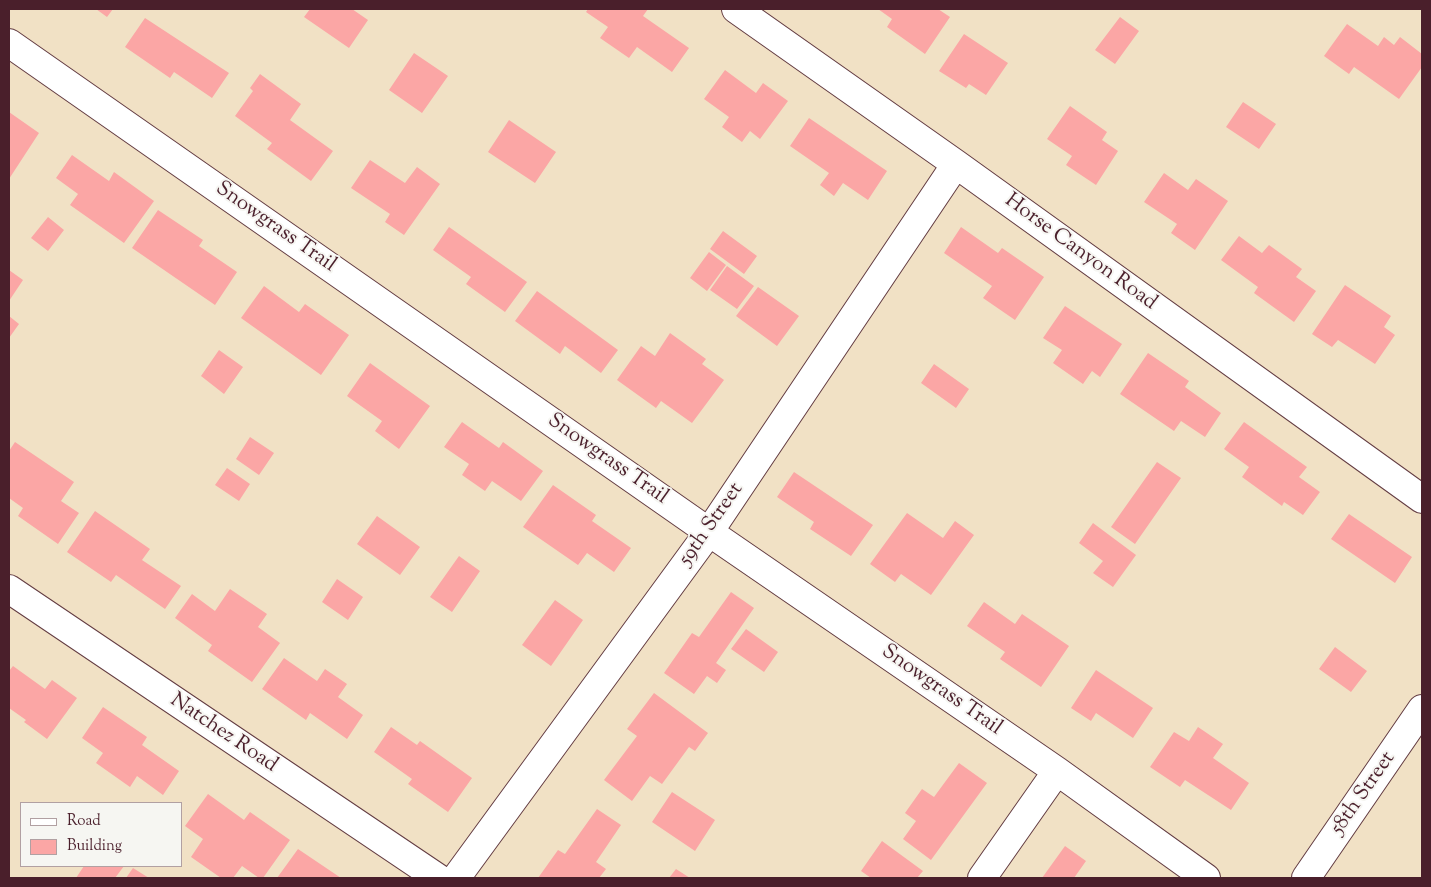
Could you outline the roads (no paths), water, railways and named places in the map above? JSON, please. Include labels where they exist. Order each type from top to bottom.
[{"type":"street","name":"Horse Canyon Road","points":[[736,9],[1422,498]]},
{"type":"street","name":"Snowgrass Trail","points":[[9,42],[709,532],[1057,771],[1206,878]]},
{"type":"street","name":"59th Street","points":[[456,878],[709,532],[956,164]]},
{"type":"street","name":"Natchez Road","points":[[9,589],[438,878]]},
{"type":"street","name":"58th Street","points":[[1306,878],[1422,710]]},
{"type":"street","points":[[982,878],[1057,771]]}]
